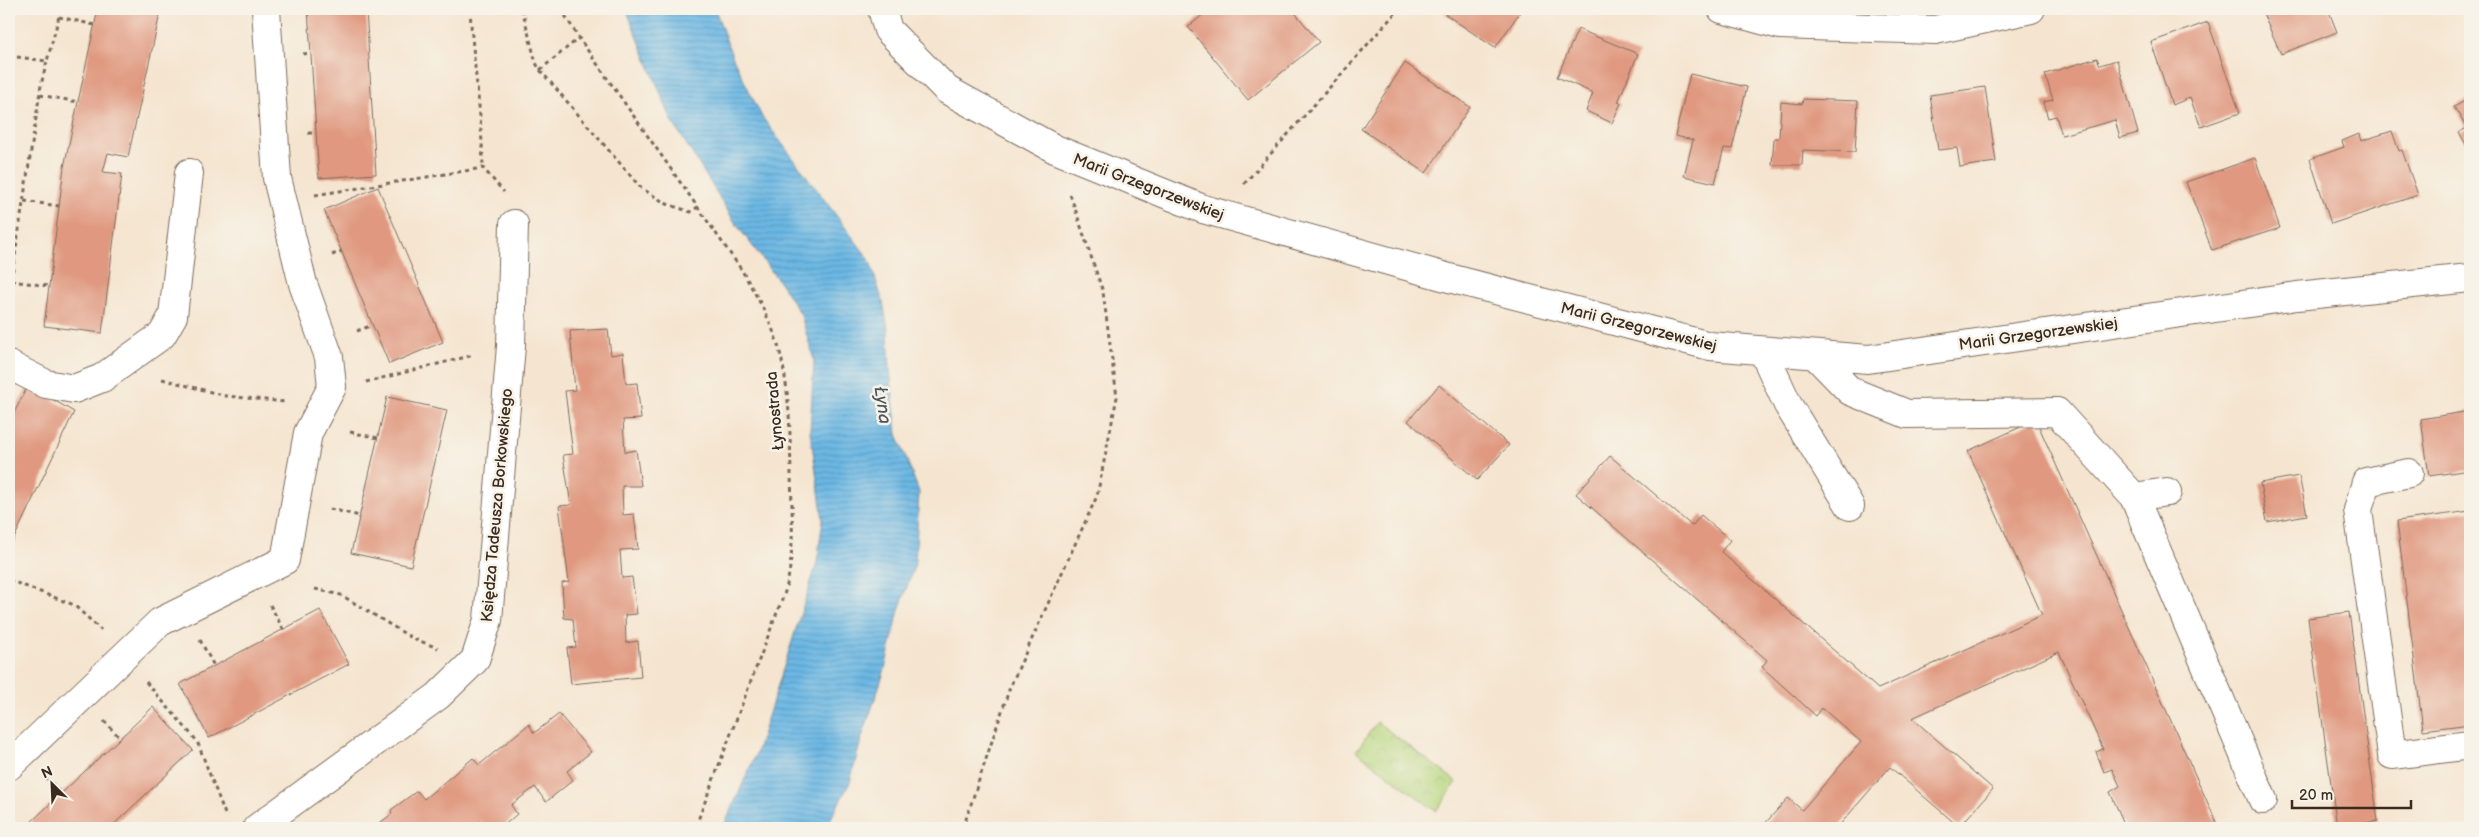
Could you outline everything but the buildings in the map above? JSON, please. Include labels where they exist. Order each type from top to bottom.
[{"type":"street","points":[[9,766],[160,622],[285,560],[308,433],[332,387],[330,357],[303,284],[277,178],[266,9]]},
{"type":"street","name":"Marii Grzegorzewskiej","points":[[882,9],[888,30],[947,90],[1055,149],[1218,214],[1453,279],[1710,346],[1868,359],[2297,296],[2470,278]]},
{"type":"street","points":[[1722,9],[1780,25],[1935,30],[2031,9]]},
{"type":"street","points":[[9,365],[46,384],[74,388],[102,378],[162,335],[173,316],[189,174]]},
{"type":"street","name":"Księdza Tadeusza Borkowskiego","points":[[257,828],[438,696],[475,660],[488,620],[511,346],[514,224]]},
{"type":"street","points":[[1763,351],[1788,405],[1850,506]]},
{"type":"street","points":[[1815,355],[1850,392],[1907,414],[2057,412],[2134,497],[2263,800]]},
{"type":"street","points":[[2409,473],[2366,482],[2358,510],[2392,755],[2470,745]]},
{"type":"street","points":[[2134,497],[2167,492]]},
{"type":"path","points":[[9,295],[40,95],[61,9]]},
{"type":"path","points":[[470,9],[484,168],[508,196],[514,224]]},
{"type":"path","points":[[522,9],[536,63],[540,70],[641,188],[667,204],[691,212],[699,206]]},
{"type":"path","name":"Łynostrada","points":[[561,9],[579,38],[699,206],[741,269],[764,308],[778,344],[787,383],[793,538],[791,568],[786,589],[695,828]]},
{"type":"path","points":[[1218,214],[1399,9]]},
{"type":"path","points":[[59,17],[95,25]]},
{"type":"path","points":[[540,70],[579,38]]},
{"type":"path","points":[[9,56],[47,61]]},
{"type":"path","points":[[40,95],[78,102]]},
{"type":"path","points":[[963,828],[1010,687],[1097,496],[1117,397],[1103,292],[1055,149]]},
{"type":"path","points":[[314,195],[484,168]]},
{"type":"path","points":[[24,201],[59,206]]},
{"type":"path","points":[[11,281],[49,286]]},
{"type":"path","points":[[363,382],[477,355]]},
{"type":"path","points":[[153,376],[226,396],[268,400]]},
{"type":"path","points":[[350,432],[378,438]]},
{"type":"path","points":[[330,509],[360,516]]},
{"type":"path","points":[[9,580],[74,606],[104,633]]},
{"type":"path","points":[[316,588],[341,595],[412,638],[475,660]]},
{"type":"path","points":[[270,604],[283,629]]},
{"type":"path","points":[[198,636],[214,666]]},
{"type":"path","points":[[143,679],[197,741],[220,799]]},
{"type":"path","points":[[102,718],[120,738]]},
{"type":"path","points":[[43,774],[61,794]]},
{"type":"path","points":[[9,820],[18,828]]},
{"type":"green space","points":[[1377,722],[1457,782],[1436,811],[1356,751]]},
{"type":"water","name":"Łyna","points":[[626,9],[715,9],[732,56],[762,117],[869,259],[883,302],[888,329],[890,370],[897,434],[919,492],[915,564],[899,610],[885,669],[861,740],[850,782],[826,828],[723,828],[756,754],[817,563],[823,519],[810,431],[814,360],[801,315],[782,285],[736,224],[672,121]]}]
